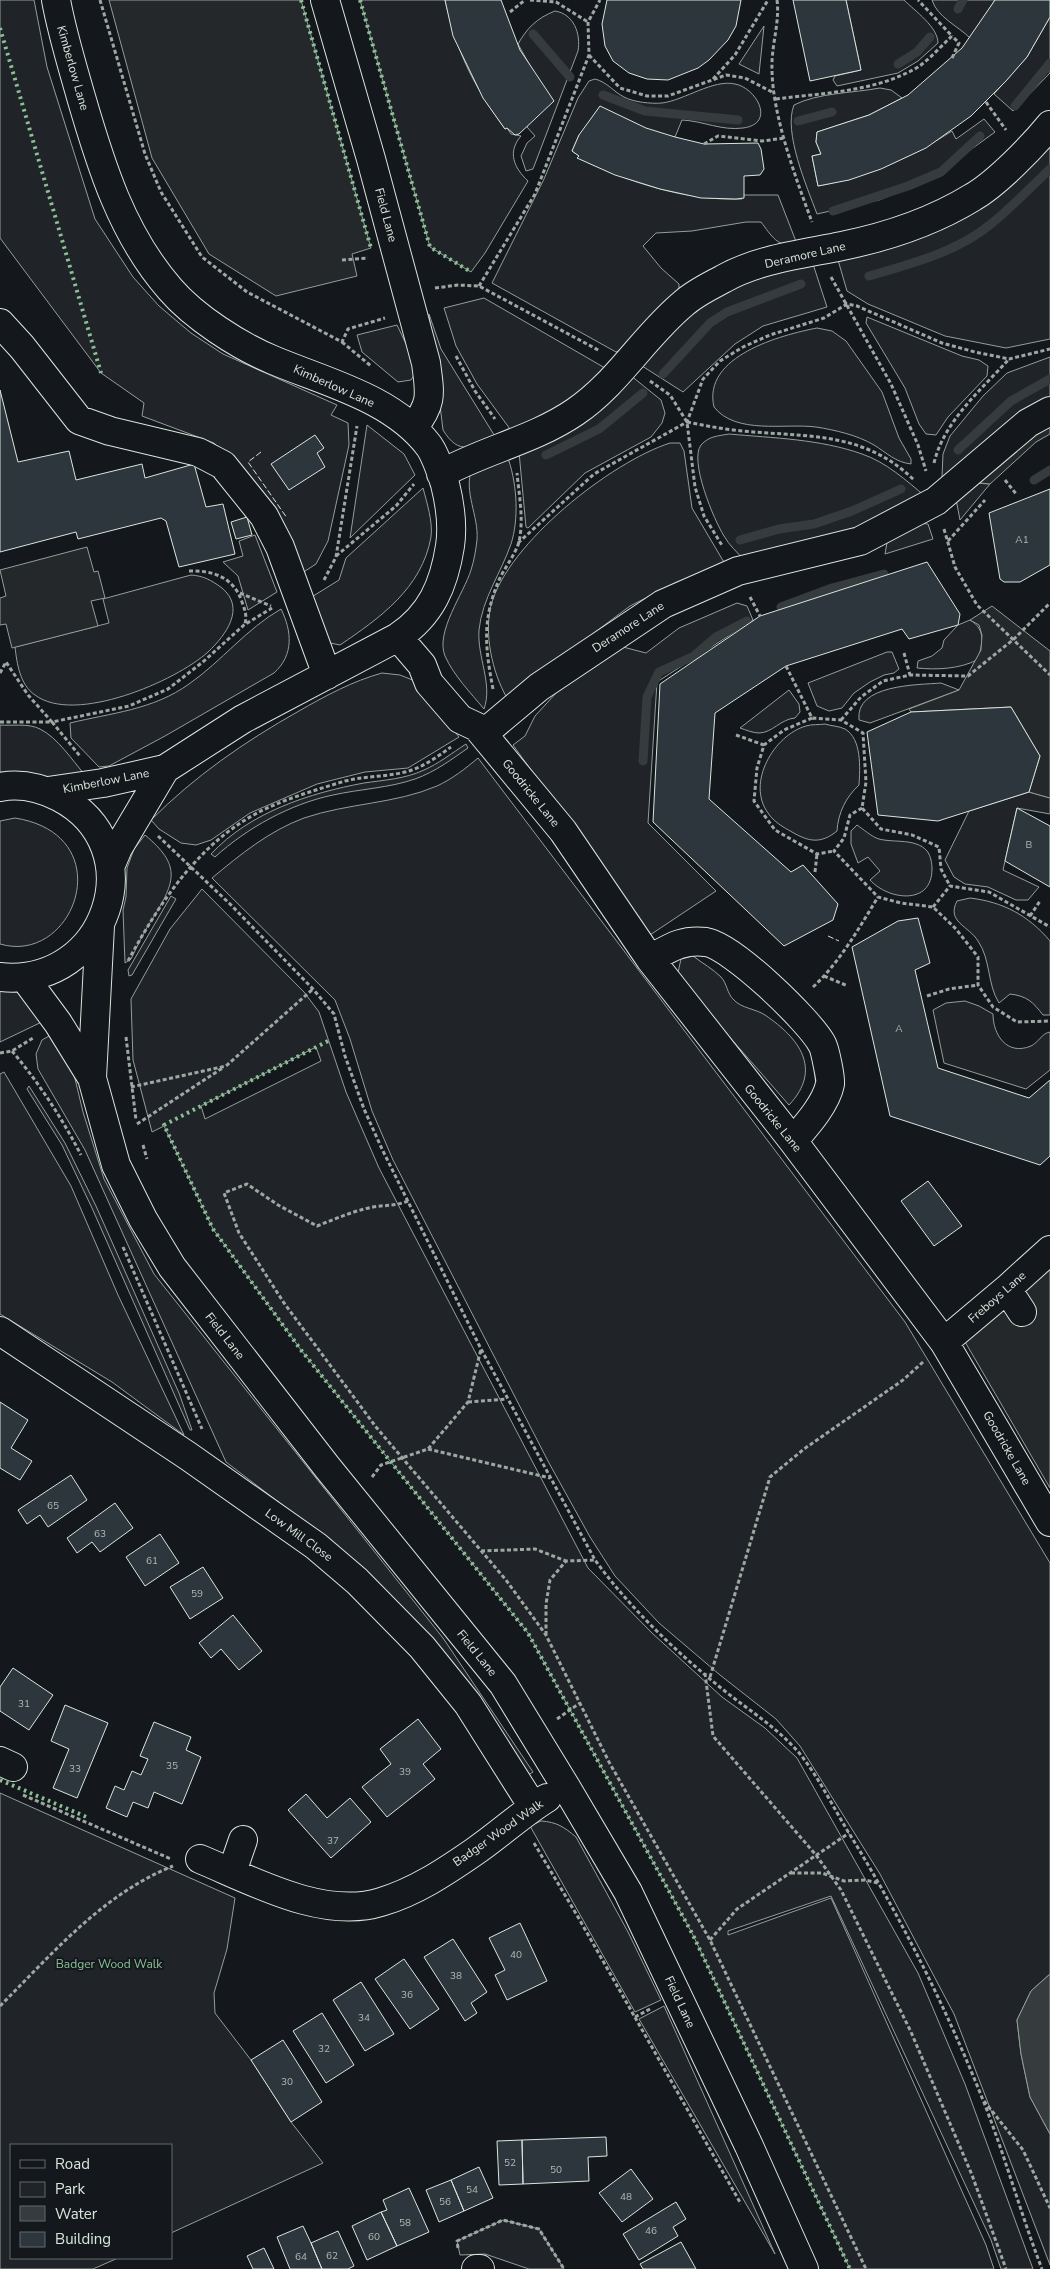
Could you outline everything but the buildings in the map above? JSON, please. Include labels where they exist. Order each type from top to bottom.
[{"type":"street","name":"Kimberlow Lane","points":[[48,792],[104,783],[165,769],[243,719],[398,637],[411,628],[432,604],[446,570],[452,537],[448,497],[441,474],[430,447],[413,428],[356,393],[271,359],[232,338],[200,316],[171,291],[129,230],[105,175],[56,0]]},
{"type":"street","name":"Field Lane","points":[[325,0],[426,363],[429,388],[426,411],[413,428]]},
{"type":"street","name":"Deramore Lane","points":[[441,474],[467,459],[543,430],[574,412],[603,391],[685,302],[725,278],[766,262],[870,240],[908,226],[974,197],[1024,153],[1050,125]]},
{"type":"street","points":[[0,322],[79,420],[110,431],[198,452],[223,464],[264,516],[280,547],[326,675]]},
{"type":"street","name":"Deramore Lane","points":[[480,731],[540,687],[663,604],[738,571],[860,541],[936,501],[1028,423],[1050,411]]},
{"type":"street","name":"Goodricke Lane","points":[[398,637],[422,665],[439,672],[472,711],[480,731],[563,832],[650,959],[793,1142],[944,1342],[1050,1522]]},
{"type":"street","name":"Kimberlow Lane","points":[[110,868],[118,848],[165,769]]},
{"type":"street","name":"Field Lane","points":[[0,787],[26,786],[48,792],[70,803],[89,821],[102,843],[110,868],[110,892],[100,926],[92,1078]]},
{"type":"street","name":"Field Lane","points":[[12,977],[43,974],[68,961],[90,942],[100,926]]},
{"type":"street","points":[[650,959],[683,942],[708,942],[736,959],[792,1005],[823,1045],[830,1084],[814,1116],[793,1142]]},
{"type":"street","name":"Field Lane","points":[[12,977],[58,1023],[92,1078],[116,1165],[143,1219],[172,1266],[328,1468],[503,1684],[628,1892],[749,2146],[804,2269]]},
{"type":"street","name":"Freboys Lane","points":[[944,1342],[1015,1301],[1050,1250]]},
{"type":"street","name":"Low Mill Close","points":[[0,1331],[208,1470],[323,1552],[357,1581],[422,1647],[468,1704],[525,1813]]},
{"type":"street","name":"Badger Wood Walk","points":[[191,1861],[232,1872],[305,1901],[339,1906],[380,1902],[422,1885],[475,1851],[525,1813],[566,1787]]},
{"type":"street","points":[[232,1872],[243,1840]]},
{"type":"street","points":[[467,2260],[480,2269]]},
{"type":"path","points":[[100,0],[145,154],[161,192],[202,257],[247,292],[342,342],[348,329],[388,317],[384,296],[406,291],[458,285],[479,286],[626,364],[670,395],[687,422],[695,487],[704,516],[738,571]]},
{"type":"path","points":[[510,12],[525,0]]},
{"type":"path","points":[[530,0],[556,1],[588,22]]},
{"type":"path","points":[[479,286],[535,194],[588,55],[588,22],[600,0]]},
{"type":"path","points":[[713,80],[734,55],[768,0]]},
{"type":"path","points":[[917,0],[959,43],[952,58]]},
{"type":"path","points":[[776,99],[845,90],[889,80],[918,67],[952,36]]},
{"type":"path","points":[[588,55],[620,88],[646,96],[668,96],[726,75],[745,78],[774,93]]},
{"type":"path","points":[[986,102],[1024,153]]},
{"type":"path","points":[[704,144],[718,136],[762,141],[785,138]]},
{"type":"path","points":[[687,422],[703,379],[720,361],[743,347],[824,318],[846,304],[857,306],[942,343],[1010,359],[1050,349]]},
{"type":"path","points":[[1010,359],[952,423],[941,441],[934,462],[936,501],[955,567],[976,605],[1050,675]]},
{"type":"path","points":[[518,543],[594,474],[687,422],[733,430],[807,434],[864,446],[908,474],[936,501]]},
{"type":"path","points":[[336,557],[396,506],[415,483],[441,474]]},
{"type":"path","points":[[998,486],[1004,480]]},
{"type":"path","points":[[948,541],[992,493]]},
{"type":"path","points":[[188,571],[203,570],[226,578],[239,592],[274,607]]},
{"type":"path","points":[[239,592],[247,616],[244,625]]},
{"type":"path","points":[[841,720],[861,697],[883,681],[910,675],[968,676],[1014,639],[1050,603]]},
{"type":"path","points":[[904,653],[910,675]]},
{"type":"path","points":[[0,673],[6,662],[28,695],[82,758]]},
{"type":"path","points":[[786,666],[812,718]]},
{"type":"path","points":[[812,718],[841,720],[862,733],[866,782],[862,808],[850,816],[844,838],[834,851],[817,854],[775,830],[754,801],[757,768],[764,745],[784,730],[812,718]]},
{"type":"path","points":[[0,722],[52,722]]},
{"type":"path","points":[[125,966],[168,893],[214,844],[258,812],[297,795],[350,780],[405,772],[419,768],[465,738],[480,731]]},
{"type":"path","points":[[736,735],[764,745]]},
{"type":"path","points":[[862,808],[881,829],[912,835],[939,847],[941,869],[950,886]]},
{"type":"path","points":[[152,831],[191,867],[313,989],[334,1014],[345,1056],[364,1109],[481,1349],[595,1560],[614,1586],[659,1632],[710,1678],[774,1727],[800,1755],[849,1833],[879,1883],[950,2019],[982,2097],[1042,2269]]},
{"type":"path","points":[[834,851],[878,898],[933,907],[956,929],[978,957],[978,985],[993,1007],[1017,1022],[1050,1021]]},
{"type":"path","points":[[815,872],[817,854]]},
{"type":"path","points":[[933,907],[950,886]]},
{"type":"path","points":[[950,886],[989,892],[1050,927]]},
{"type":"path","points":[[792,1005],[824,976],[857,932],[878,898]]},
{"type":"path","points":[[1030,916],[1040,901]]},
{"type":"path","points":[[824,976],[848,986]]},
{"type":"path","points":[[927,996],[978,985]]},
{"type":"path","points":[[137,1124],[226,1066],[313,989]]},
{"type":"path","points":[[0,1053],[12,1051],[29,1071],[60,1116],[83,1158]]},
{"type":"path","points":[[131,1087],[226,1066]]},
{"type":"path","points":[[408,1201],[396,1206],[374,1207],[350,1213],[317,1226],[278,1205],[248,1184],[224,1193],[238,1233],[257,1264],[376,1427],[506,1580],[546,1635],[609,1762],[710,1940],[866,2269]]},
{"type":"path","points":[[120,1239],[211,1451],[208,1470]]},
{"type":"path","points":[[710,1678],[770,1477],[804,1449],[903,1380],[944,1342]]},
{"type":"path","points":[[372,1478],[381,1465],[428,1449],[468,1402],[481,1349]]},
{"type":"path","points":[[468,1402],[507,1398]]},
{"type":"path","points":[[428,1449],[550,1478]]},
{"type":"path","points":[[481,1551],[535,1549],[566,1562],[595,1560]]},
{"type":"path","points":[[546,1635],[546,1604],[550,1580],[566,1562]]},
{"type":"path","points":[[705,1673],[714,1736],[816,1855],[832,1877],[911,2032],[972,2175],[1006,2269]]},
{"type":"path","points":[[557,1719],[580,1703]]},
{"type":"path","points":[[10,1774],[191,1861]]},
{"type":"path","points":[[525,1813],[578,1917],[742,2206]]},
{"type":"path","points":[[710,1940],[737,1908],[849,1833]]},
{"type":"path","points":[[0,2006],[89,1917],[150,1876],[191,1861]]},
{"type":"path","points":[[790,1873],[822,1873],[844,1881],[865,1880],[879,1883]]},
{"type":"path","points":[[635,2017],[661,2004]]},
{"type":"path","points":[[982,2097],[1023,2150],[1050,2208]]},
{"type":"path","points":[[467,2260],[457,2241],[503,2220],[539,2229],[564,2269]]},
{"type":"green space","points":[[0,0],[34,0],[47,67],[95,219],[133,277],[159,306],[191,333],[223,354],[337,405],[331,415],[348,423],[349,445],[328,541],[316,564],[299,575],[236,464],[214,443],[142,416],[144,403],[101,373],[0,238]]},
{"type":"green space","points":[[360,0],[445,0],[461,53],[475,83],[505,129],[507,128],[511,134],[521,136],[514,148],[513,154],[519,171],[528,181],[485,253],[471,272],[430,247]]},
{"type":"green space","points":[[846,0],[904,0],[930,25],[937,37],[938,43],[918,61],[898,73],[837,86],[833,80],[835,76],[861,70]]},
{"type":"green space","points":[[932,0],[995,0],[970,38],[938,11]]},
{"type":"green space","points":[[555,11],[567,16],[575,26],[579,45],[578,51],[533,169],[526,171],[521,156],[527,143],[535,136],[527,127],[531,120],[533,71],[518,44],[533,24]]},
{"type":"green space","points":[[1050,17],[1050,73],[1013,111],[994,94],[1027,57]]},
{"type":"green space","points":[[764,26],[759,74],[739,64]]},
{"type":"green space","points":[[595,79],[603,82],[628,99],[648,103],[671,101],[708,87],[726,83],[743,87],[750,92],[760,106],[761,113],[759,120],[753,125],[735,129],[682,120],[675,137],[579,135],[572,151],[579,156],[578,158],[617,175],[678,193],[720,199],[742,199],[744,195],[778,195],[797,244],[780,243],[761,222],[746,222],[692,231],[656,233],[643,246],[661,268],[679,284],[679,296],[624,349],[616,352],[492,283],[544,179],[578,98],[589,81]]},
{"type":"green space","points":[[880,88],[891,90],[902,98],[869,115],[817,132],[816,142],[821,154],[812,156],[818,186],[871,172],[920,150],[952,131],[956,139],[984,119],[995,132],[929,180],[879,200],[817,214],[802,175],[794,144],[791,116],[794,105],[813,98]]},
{"type":"green space","points":[[1050,134],[1050,339],[1006,348],[945,336],[868,304],[847,291],[838,260],[865,248]]},
{"type":"green space","points":[[813,264],[827,307],[763,326],[735,344],[683,392],[639,364],[700,297],[741,278]]},
{"type":"green space","points":[[484,298],[605,368],[583,390],[562,406],[539,418],[510,429],[477,384],[456,346],[444,308]]},
{"type":"green space","points":[[429,314],[441,349],[496,438],[466,447],[455,443],[443,430]]},
{"type":"green space","points":[[867,317],[962,356],[979,360],[988,366],[987,376],[948,417],[936,435],[926,434],[919,424],[905,388],[866,323]]},
{"type":"green space","points":[[397,325],[418,369],[411,380],[398,382],[362,352],[357,335]]},
{"type":"green space","points":[[817,328],[832,331],[846,341],[882,392],[899,438],[911,459],[911,464],[896,459],[867,441],[846,433],[804,426],[748,425],[723,416],[714,407],[714,389],[720,374],[732,361],[765,343]]},
{"type":"green space","points":[[1050,357],[1050,398],[953,473],[942,477],[943,454],[950,436],[983,396],[1007,373]]},
{"type":"green space","points":[[630,375],[661,400],[665,413],[662,423],[651,437],[585,473],[528,528],[526,527],[519,452]]},
{"type":"green space","points":[[367,425],[404,454],[415,475],[350,538]]},
{"type":"green space","points":[[729,434],[813,442],[862,454],[888,467],[926,497],[881,521],[816,540],[776,547],[744,560],[728,542],[720,528],[704,490],[698,464],[698,453],[704,442],[714,437]]},
{"type":"green space","points":[[670,443],[680,443],[684,451],[692,508],[725,564],[677,582],[630,606],[507,698],[497,677],[491,653],[488,628],[491,605],[501,581],[518,556],[565,508],[592,486],[620,468],[646,453]]},
{"type":"green space","points":[[501,459],[509,461],[512,471],[516,513],[511,544],[488,597],[479,630],[480,650],[487,690],[484,709],[453,670],[445,656],[443,646],[447,624],[472,566],[477,540],[476,522],[469,486],[472,469]]},
{"type":"green space","points":[[975,483],[990,484],[960,520],[956,499]]},
{"type":"green space","points":[[423,488],[429,512],[431,537],[419,572],[397,600],[370,624],[340,645],[330,643],[310,598],[339,580],[346,558]]},
{"type":"green space","points":[[918,523],[928,524],[933,539],[885,554],[888,537]]},
{"type":"green space","points":[[255,535],[277,592],[248,610],[238,576],[223,562],[243,556],[239,541]]},
{"type":"green space","points":[[191,575],[200,576],[222,588],[229,596],[233,613],[227,630],[221,638],[208,652],[193,663],[150,686],[125,696],[99,702],[74,705],[53,703],[35,695],[26,686],[18,667],[15,647],[109,623],[103,599]]},
{"type":"green space","points":[[737,603],[747,606],[753,620],[657,682],[648,823],[716,891],[650,935],[513,745],[525,736],[535,716],[569,679],[623,647],[646,653],[679,628]]},
{"type":"green space","points":[[281,609],[285,617],[289,642],[285,658],[274,673],[109,766],[99,767],[71,738],[70,723],[131,710],[175,693],[201,675],[256,626]]},
{"type":"green space","points":[[970,620],[979,628],[982,638],[977,660],[948,668],[917,668],[918,661],[932,656],[942,648],[944,640],[958,625]]},
{"type":"green space","points":[[887,652],[892,652],[899,669],[894,673],[884,675],[870,682],[854,693],[842,708],[829,711],[817,706],[808,683]]},
{"type":"green space","points":[[382,673],[400,675],[415,681],[459,737],[408,768],[365,772],[317,784],[250,813],[211,840],[196,845],[181,843],[159,829],[151,820],[203,774],[259,735],[329,694],[360,680]]},
{"type":"green space","points":[[941,683],[959,690],[870,723],[859,720],[860,708],[867,699],[877,693],[904,686]]},
{"type":"green space","points":[[789,690],[799,704],[800,712],[795,718],[759,733],[740,728]]},
{"type":"green space","points":[[825,724],[840,727],[851,734],[859,754],[859,785],[850,795],[844,806],[839,818],[837,831],[820,840],[809,840],[782,826],[773,819],[762,801],[760,788],[767,762],[783,739],[794,731],[806,726]]},
{"type":"green space","points":[[0,725],[26,725],[36,727],[47,733],[59,744],[85,775],[54,777],[0,772]]},
{"type":"green space","points":[[466,744],[468,748],[429,773],[405,782],[333,795],[301,804],[255,827],[227,846],[215,857],[211,854],[244,827],[282,806],[323,792],[417,773],[434,765]]},
{"type":"green space","points":[[478,758],[905,1322],[1050,1563],[1050,1974],[1031,1991],[1017,2020],[1021,2054],[1030,2097],[1050,2134],[1050,2265],[954,2014],[880,1874],[800,1746],[776,1719],[720,1675],[659,1623],[615,1576],[590,1537],[549,1463],[393,1160],[372,1111],[350,1039],[335,1000],[212,878],[256,844],[291,823],[337,809],[421,792],[448,780]]},
{"type":"green space","points":[[1029,792],[1050,798],[1050,814],[1017,808],[1003,870],[1039,887],[1028,900],[1016,900],[988,887],[965,884],[954,877],[945,860],[969,811]]},
{"type":"green space","points":[[15,818],[48,829],[68,848],[77,871],[76,896],[66,918],[49,936],[27,946],[0,944],[0,821]]},
{"type":"green space","points":[[857,825],[879,839],[917,844],[927,851],[932,869],[930,881],[925,889],[917,894],[908,896],[898,895],[887,892],[870,880],[880,871],[868,857],[858,863],[851,844],[851,831]]},
{"type":"green space","points":[[145,835],[165,855],[171,874],[170,883],[167,894],[131,959],[125,963],[123,910],[126,897],[127,868],[134,849]]},
{"type":"green space","points":[[202,889],[304,992],[319,1012],[346,1092],[379,1168],[588,1568],[652,1633],[722,1697],[765,1728],[797,1758],[918,1973],[965,2084],[1033,2269],[1001,2269],[991,2240],[831,1896],[728,1931],[728,1935],[831,1898],[986,2245],[994,2269],[850,2269],[693,1935],[528,1633],[301,1350],[213,1229],[164,1126],[152,1132],[133,1060],[131,999],[170,929]],"holes":[[[316,1047],[321,1061],[205,1119],[201,1106]]]},
{"type":"green space","points":[[171,896],[176,899],[132,975],[129,976],[128,970]]},
{"type":"green space","points":[[970,898],[993,903],[1014,911],[1033,924],[1050,941],[1050,1015],[1043,1015],[1029,1000],[1021,996],[1010,994],[999,1003],[992,988],[982,948],[974,936],[956,919],[954,914],[957,901]]},
{"type":"green space","points":[[693,956],[721,977],[730,995],[737,1003],[765,1015],[788,1034],[796,1044],[802,1055],[805,1067],[804,1079],[799,1092],[789,1105],[677,977],[681,959]]},
{"type":"green space","points":[[0,986],[16,991],[28,998],[48,1019],[0,1042]]},
{"type":"green space","points":[[965,1001],[993,1014],[999,1036],[1008,1046],[1022,1048],[1031,1046],[1050,1032],[1050,1070],[1026,1089],[944,1063],[933,1010],[946,1003]]},
{"type":"green space","points":[[56,1032],[70,1058],[83,1112],[104,1179],[154,1274],[443,1638],[533,1772],[528,1775],[434,1641],[352,1558],[226,1462],[85,1150],[38,1069],[36,1054],[42,1040]]},
{"type":"green space","points":[[4,1072],[71,1186],[118,1295],[184,1435],[112,1382],[0,1314],[0,1074]]},
{"type":"green space","points":[[29,1086],[65,1143],[96,1206],[179,1393],[192,1430],[190,1430],[92,1208],[62,1145],[27,1089]]},
{"type":"green space","name":"Badger Wood Walk","points":[[0,1793],[235,1898],[227,1949],[214,1993],[215,2013],[251,2060],[291,2122],[323,2163],[172,2233],[172,2144],[10,2144],[10,2259],[116,2259],[93,2269],[0,2269]]},
{"type":"green space","points":[[541,1821],[560,1826],[576,1837],[628,1932],[661,2000],[635,2012],[530,1826]]},
{"type":"green space","points":[[664,2006],[775,2254],[639,2019]]},
{"type":"green space","points":[[503,2220],[539,2229],[564,2269],[529,2269],[485,2254],[460,2255],[457,2241]]},
{"type":"shaded area","points":[[109,0],[301,0],[371,248],[352,254],[357,276],[276,296],[209,254],[152,158]]},
{"type":"shaded area","points":[[1050,411],[1050,434],[1036,442],[990,484],[960,481]]},
{"type":"shaded area","points":[[87,547],[94,572],[98,571],[105,598],[91,601],[98,626],[12,648],[6,624],[0,625],[0,598],[6,596],[0,570]]},
{"type":"shaded area","points":[[992,606],[1050,651],[1050,798],[1029,792],[1040,756],[1011,707],[911,712],[909,709],[959,690],[981,650],[982,635],[979,625],[970,620]]},
{"type":"shaded area","points":[[1050,1264],[1050,1488],[964,1340]]},
{"type":"water","points":[[1050,1974],[1050,2134],[1030,2097],[1021,2054],[1017,2020],[1031,1991]]},
{"type":"waterway","points":[[958,9],[963,0]]},
{"type":"waterway","points":[[533,34],[570,77]]},
{"type":"waterway","points":[[898,64],[917,52],[930,37]]},
{"type":"waterway","points":[[1015,106],[1050,63]]},
{"type":"waterway","points":[[603,95],[645,111],[738,120]]},
{"type":"waterway","points":[[798,121],[832,112]]},
{"type":"waterway","points":[[833,211],[908,186],[941,172],[980,136]]},
{"type":"waterway","points":[[869,276],[949,250],[978,234],[1014,204],[1050,169]]},
{"type":"waterway","points":[[663,374],[710,323],[727,312],[801,284]]},
{"type":"waterway","points":[[958,450],[1011,401],[1050,379]]},
{"type":"waterway","points":[[546,455],[599,429],[643,393]]},
{"type":"waterway","points":[[1034,480],[1050,470]]},
{"type":"waterway","points":[[740,540],[779,529],[814,524],[852,511],[901,489]]},
{"type":"waterway","points":[[781,607],[832,588],[884,574]]},
{"type":"waterway","points":[[643,761],[647,697],[659,672],[694,656],[716,637],[747,621]]},
{"type":"hedge","points":[[301,0],[371,248]]},
{"type":"hedge","points":[[360,0],[430,247],[471,272]]},
{"type":"hedge","points":[[0,28],[101,373]]},
{"type":"hedge","points":[[328,1041],[164,1125],[213,1229],[301,1350],[528,1633],[693,1935],[850,2269]]},
{"type":"hedge","points":[[0,1780],[89,1818]]},
{"type":"fence","points":[[261,452],[248,462],[287,518]]},
{"type":"fence","points":[[828,936],[839,941]]}]
